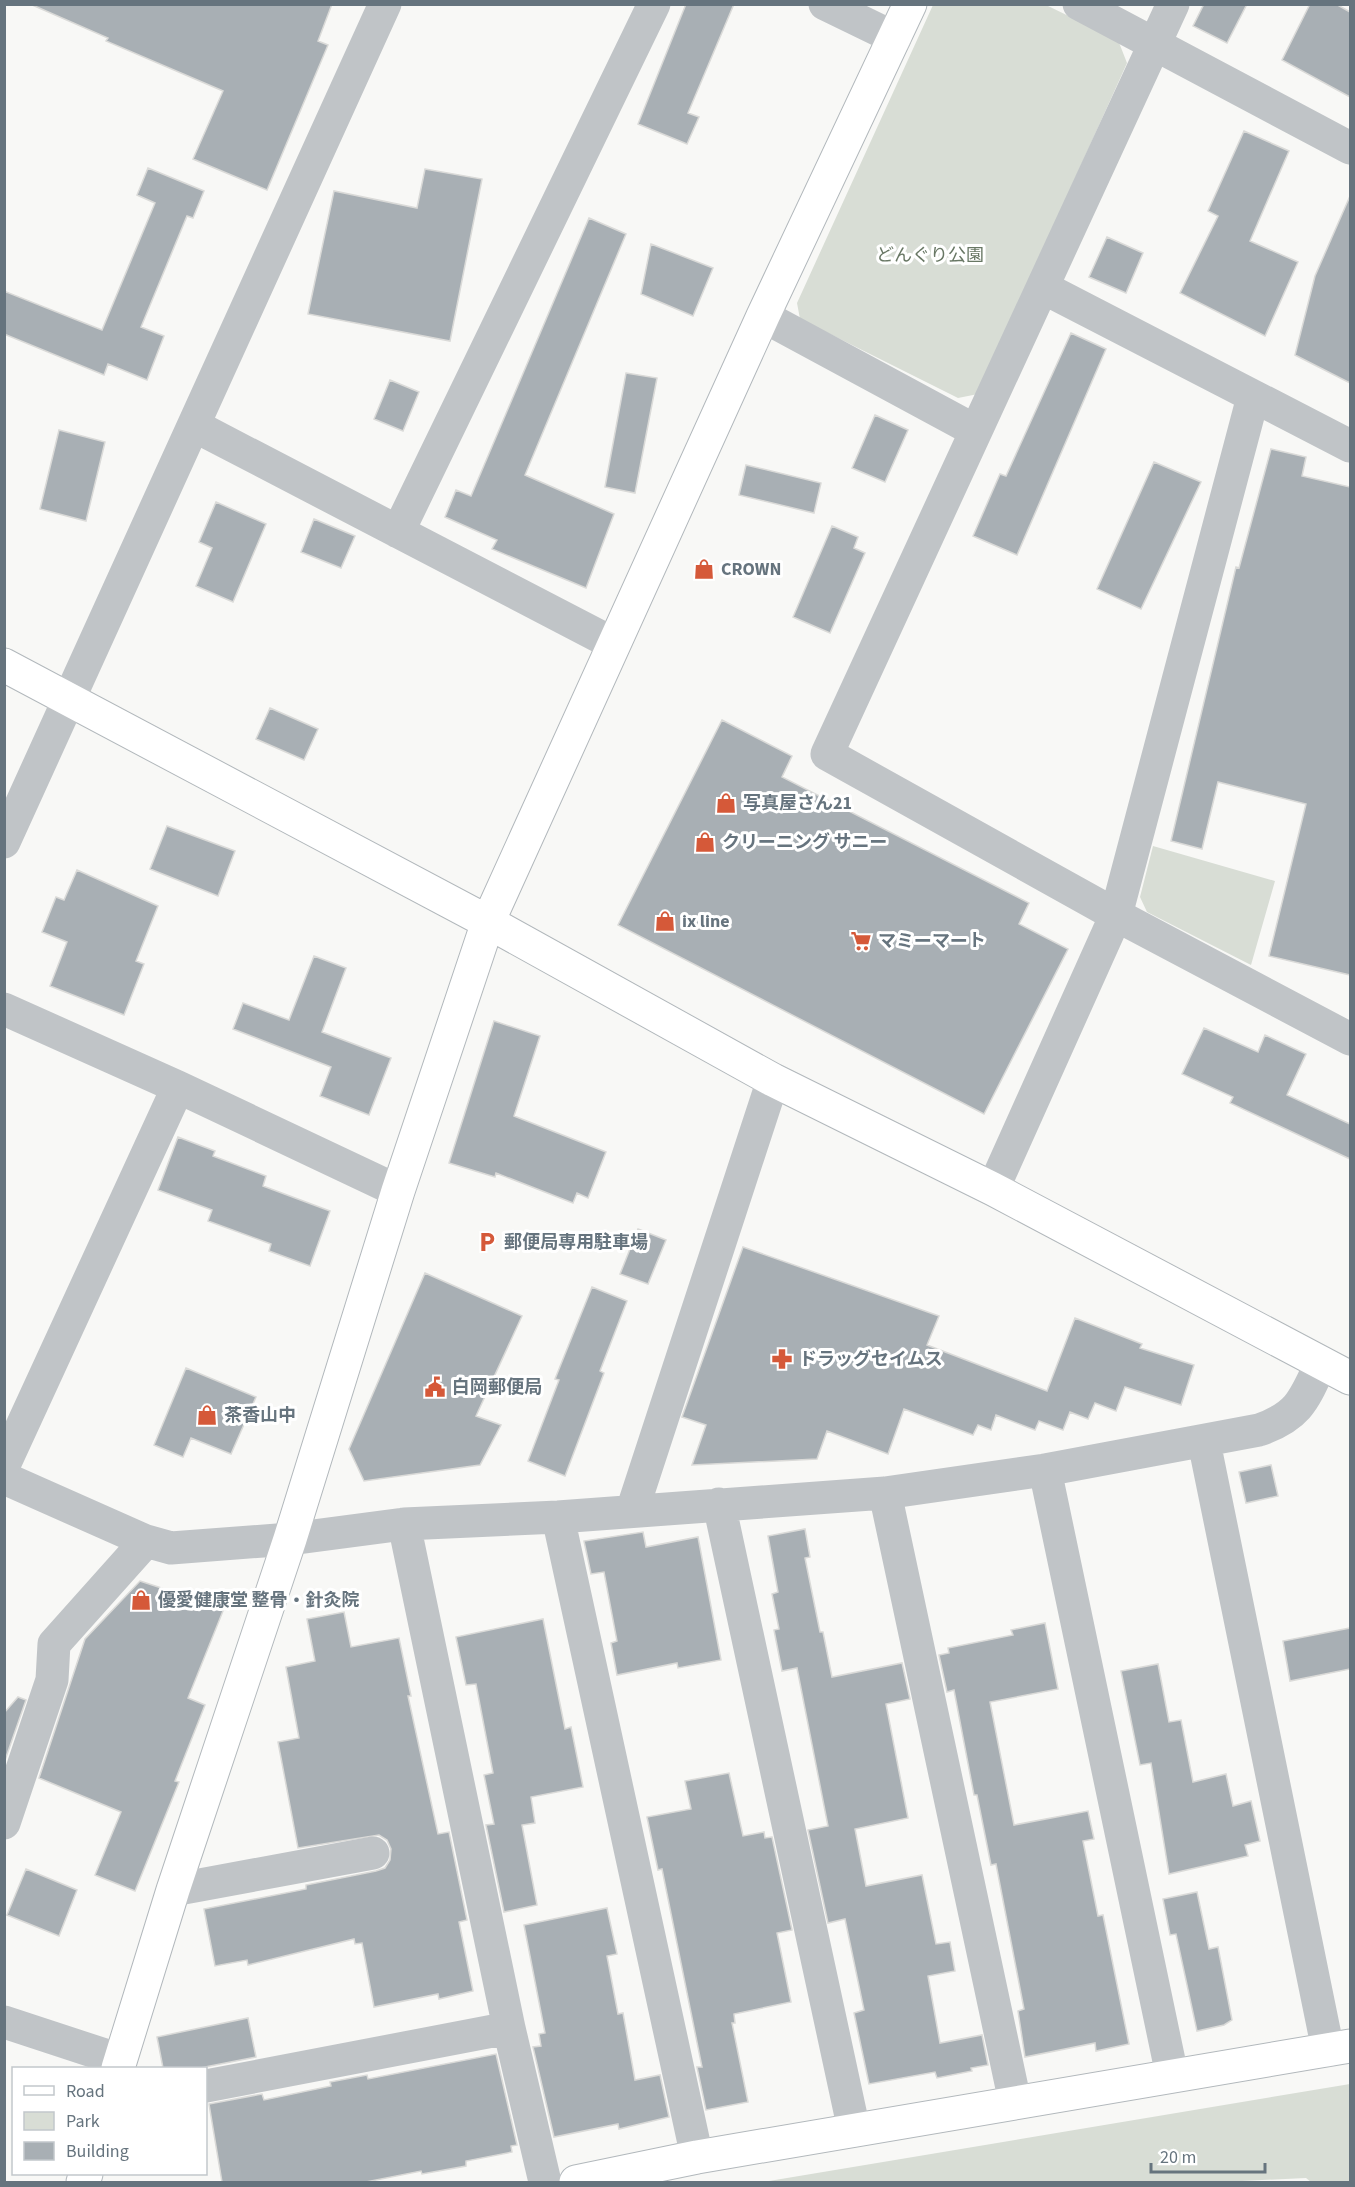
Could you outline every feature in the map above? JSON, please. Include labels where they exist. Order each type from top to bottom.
[{"type":"street","points":[[4,842],[71,699],[385,4]]},
{"type":"street","points":[[399,532],[654,4]]},
{"type":"street","points":[[825,4],[895,38]]},
{"type":"street","points":[[4,2022],[119,2064],[173,1890],[290,1539],[398,1191],[488,922],[612,643],[910,4]]},
{"type":"street","points":[[1079,4],[1154,46],[1350,148]]},
{"type":"street","points":[[1173,4],[1044,288],[974,430],[826,754],[1116,915],[1350,1039]]},
{"type":"street","points":[[1044,288],[1350,446]]},
{"type":"street","points":[[763,316],[974,430]]},
{"type":"street","points":[[993,1189],[1116,915],[1252,397]]},
{"type":"street","points":[[195,426],[612,643]]},
{"type":"street","points":[[4,665],[488,922],[773,1080],[993,1189],[1350,1378]]},
{"type":"street","points":[[4,1009],[178,1087],[398,1191]]},
{"type":"street","points":[[632,1511],[773,1080]]},
{"type":"street","points":[[4,1465],[178,1087]]},
{"type":"street","points":[[4,1478],[146,1541],[171,1548],[290,1539],[404,1524],[558,1517],[885,1493],[1045,1470],[1259,1430],[1283,1422],[1300,1404],[1321,1363]]},
{"type":"street","points":[[576,2182],[697,2157],[1339,2048],[1204,1442]]},
{"type":"street","points":[[1045,1470],[1172,2075]]},
{"type":"street","points":[[885,1493],[1015,2102]]},
{"type":"street","points":[[719,1504],[854,2130]]},
{"type":"street","points":[[558,1517],[697,2157]]},
{"type":"street","points":[[404,1524],[508,2028],[545,2182]]},
{"type":"street","points":[[4,1823],[52,1680],[54,1644],[146,1541]]},
{"type":"street","points":[[173,1890],[373,1852]]},
{"type":"street","points":[[207,2086],[508,2028]]},
{"type":"green space","name":"どんぐり公園","points":[[933,5],[1046,5],[1118,40],[1127,63],[978,394],[958,398],[800,319],[797,303]]},
{"type":"green space","points":[[1153,846],[1275,881],[1251,965],[1147,912],[1140,897]]},
{"type":"green space","points":[[1350,2084],[1350,2182],[1311,2182],[1306,2178],[1222,2182],[763,2182]]},
{"type":"building","points":[[30,4],[332,4],[318,41],[328,45],[267,190],[193,159],[223,91],[106,41],[108,38]]},
{"type":"building","points":[[686,4],[734,4],[688,113],[699,117],[687,144],[638,124]]},
{"type":"building","points":[[1204,4],[1247,4],[1227,43],[1193,26]]},
{"type":"building","points":[[1310,4],[1336,4],[1350,12],[1350,97],[1282,60]]},
{"type":"building","points":[[1244,131],[1289,151],[1250,241],[1298,262],[1265,336],[1180,293],[1218,216],[1208,211]]},
{"type":"building","points":[[148,168],[204,191],[193,218],[187,216],[141,327],[164,336],[147,380],[108,364],[104,375],[4,334],[4,291],[102,330],[155,203],[137,195]]},
{"type":"building","points":[[425,169],[482,179],[450,341],[308,314],[334,191],[417,208]]},
{"type":"building","points":[[1350,196],[1350,383],[1295,355],[1315,276]]},
{"type":"building","points":[[589,218],[626,234],[525,475],[614,514],[586,588],[492,549],[497,540],[445,517],[456,490],[471,496]]},
{"type":"building","points":[[1107,237],[1143,253],[1126,293],[1089,277]]},
{"type":"building","points":[[651,244],[713,268],[693,316],[641,294]]},
{"type":"building","points":[[1071,333],[1106,349],[1017,555],[973,536],[1000,474],[1006,476]]},
{"type":"building","points":[[626,373],[657,378],[635,493],[605,487]]},
{"type":"building","points":[[390,380],[419,392],[403,431],[374,419]]},
{"type":"building","points":[[875,415],[908,430],[885,482],[852,468]]},
{"type":"building","points":[[59,430],[105,442],[86,521],[40,509]]},
{"type":"building","points":[[1271,449],[1306,457],[1302,476],[1350,487],[1350,975],[1269,956],[1306,804],[1218,782],[1202,849],[1171,841],[1236,567],[1239,568]]},
{"type":"building","points":[[1154,462],[1201,482],[1141,609],[1097,589]]},
{"type":"building","points":[[746,465],[821,483],[814,513],[739,495]]},
{"type":"building","points":[[216,502],[266,524],[233,602],[196,586],[212,548],[199,542]]},
{"type":"building","points":[[314,519],[355,536],[341,568],[301,552]]},
{"type":"building","points":[[832,526],[858,537],[854,548],[865,553],[830,633],[793,617]]},
{"type":"building","points":[[270,708],[318,729],[304,760],[256,739]]},
{"type":"building","points":[[722,720],[792,756],[782,777],[1029,903],[1019,924],[1068,949],[984,1114],[618,925]]},
{"type":"building","points":[[167,826],[235,851],[218,896],[150,869]]},
{"type":"building","points":[[77,870],[158,906],[136,961],[144,964],[124,1015],[50,986],[67,942],[42,932],[56,897],[64,900]]},
{"type":"building","points":[[314,956],[346,968],[322,1032],[391,1058],[369,1115],[320,1096],[331,1067],[233,1029],[243,1003],[289,1020]]},
{"type":"building","points":[[494,1021],[540,1036],[514,1116],[606,1152],[588,1198],[577,1193],[573,1203],[496,1173],[495,1177],[449,1163]]},
{"type":"building","points":[[1204,1028],[1258,1052],[1265,1035],[1306,1054],[1287,1095],[1350,1124],[1350,1159],[1230,1103],[1233,1097],[1182,1074]]},
{"type":"building","points":[[178,1137],[215,1151],[213,1156],[266,1176],[263,1186],[330,1211],[310,1266],[269,1251],[271,1244],[208,1221],[212,1210],[158,1190]]},
{"type":"building","points":[[638,1229],[666,1240],[648,1284],[620,1274]]},
{"type":"building","points":[[743,1247],[939,1316],[927,1345],[1047,1391],[1075,1318],[1142,1344],[1140,1348],[1194,1365],[1181,1405],[1125,1387],[1116,1411],[1095,1403],[1088,1419],[1070,1412],[1063,1430],[1039,1421],[1035,1430],[996,1415],[991,1430],[978,1425],[973,1435],[904,1409],[888,1454],[827,1431],[817,1459],[692,1465],[706,1425],[682,1417]]},
{"type":"building","points":[[425,1273],[522,1316],[476,1416],[501,1425],[480,1465],[364,1481],[349,1449]]},
{"type":"building","points":[[592,1287],[627,1301],[600,1371],[604,1373],[565,1476],[528,1461],[559,1380],[555,1379]]},
{"type":"building","points":[[186,1368],[256,1397],[231,1454],[191,1438],[183,1457],[154,1445]]},
{"type":"building","points":[[1271,1465],[1278,1496],[1246,1503],[1239,1472]]},
{"type":"building","points":[[805,1529],[810,1557],[805,1558],[832,1677],[902,1663],[910,1699],[886,1704],[908,1818],[855,1829],[866,1886],[922,1875],[936,1944],[950,1942],[955,1971],[928,1976],[940,2043],[982,2035],[988,2065],[971,2068],[972,2071],[937,2078],[935,2072],[869,2084],[854,2013],[864,2010],[845,1919],[828,1923],[808,1830],[828,1826],[797,1668],[782,1671],[774,1630],[779,1629],[772,1594],[778,1592],[768,1536]]},
{"type":"building","points":[[643,1532],[646,1547],[698,1537],[721,1660],[678,1668],[677,1663],[617,1675],[611,1643],[617,1641],[604,1572],[591,1574],[584,1541]]},
{"type":"building","points":[[140,1581],[192,1598],[194,1593],[225,1606],[188,1698],[205,1705],[175,1781],[179,1782],[135,1891],[95,1875],[121,1812],[39,1778],[85,1639]]},
{"type":"building","points":[[344,1612],[351,1647],[399,1638],[411,1696],[408,1696],[438,1834],[449,1832],[467,1920],[459,1922],[473,1991],[439,1999],[438,1994],[374,2007],[362,1943],[355,1944],[354,1939],[248,1965],[247,1960],[215,1966],[204,1909],[306,1889],[306,1885],[376,1871],[385,1868],[390,1860],[391,1849],[387,1840],[379,1835],[298,1848],[278,1742],[299,1738],[286,1667],[315,1661],[307,1619]]},
{"type":"building","points":[[543,1619],[565,1729],[571,1727],[583,1787],[531,1797],[535,1823],[522,1825],[537,1905],[504,1912],[486,1825],[494,1824],[484,1775],[493,1773],[476,1684],[466,1685],[456,1637]]},
{"type":"building","points":[[1045,1623],[1058,1689],[990,1702],[1014,1825],[1088,1811],[1094,1839],[1083,1841],[1098,1916],[1103,1915],[1129,2044],[1096,2051],[1095,2043],[1025,2057],[1018,2011],[1024,2009],[996,1864],[991,1865],[977,1795],[974,1795],[954,1690],[947,1692],[939,1655],[949,1653],[948,1648],[1013,1635],[1011,1630]]},
{"type":"building","points":[[1350,1628],[1350,1669],[1290,1681],[1283,1641]]},
{"type":"building","points":[[1158,1664],[1169,1722],[1181,1720],[1193,1782],[1226,1774],[1233,1806],[1251,1801],[1260,1841],[1245,1845],[1248,1856],[1169,1874],[1151,1763],[1140,1765],[1121,1671]]},
{"type":"building","points":[[18,1697],[26,1700],[4,1763],[4,1713]]},
{"type":"building","points":[[729,1773],[743,1836],[764,1832],[765,1838],[772,1837],[792,1930],[777,1933],[791,2002],[734,2014],[735,2023],[732,2023],[748,2102],[706,2110],[697,2067],[702,2067],[662,1869],[658,1870],[647,1817],[691,1809],[685,1781]]},
{"type":"building","points":[[26,1869],[77,1890],[59,1936],[7,1915]]},
{"type":"building","points":[[1197,1892],[1209,1949],[1218,1947],[1232,2020],[1224,2025],[1197,2031],[1176,1934],[1170,1935],[1163,1899]]},
{"type":"building","points":[[607,1908],[617,1954],[607,1956],[618,2014],[623,2013],[635,2080],[660,2075],[669,2117],[619,2129],[618,2124],[554,2137],[533,2047],[541,2046],[539,2034],[545,2033],[524,1925]]},
{"type":"building","points":[[248,2018],[256,2057],[205,2067],[163,2067],[157,2037]]},
{"type":"building","points":[[496,2054],[517,2145],[511,2146],[512,2152],[466,2161],[466,2166],[422,2174],[421,2171],[366,2182],[222,2182],[209,2104],[262,2094],[264,2100],[331,2086],[330,2082],[367,2075],[368,2079]]},
{"type":"place","name":"CROWN","points":[[704,569]]},
{"type":"place","name":"写真屋さん21","points":[[726,803]]},
{"type":"place","name":"クリーニング サニー","points":[[705,842]]},
{"type":"place","name":"ix line","points":[[665,921]]},
{"type":"place","name":"マミーマート","points":[[861,941]]},
{"type":"place","name":"郵便局専用駐車場","points":[[487,1242]]},
{"type":"place","name":"ドラッグセイムス","points":[[782,1359]]},
{"type":"place","name":"白岡郵便局","points":[[435,1387]]},
{"type":"place","name":"茶香山中","points":[[207,1415]]},
{"type":"place","name":"優愛健康堂 整骨・針灸院","points":[[141,1600]]}]
